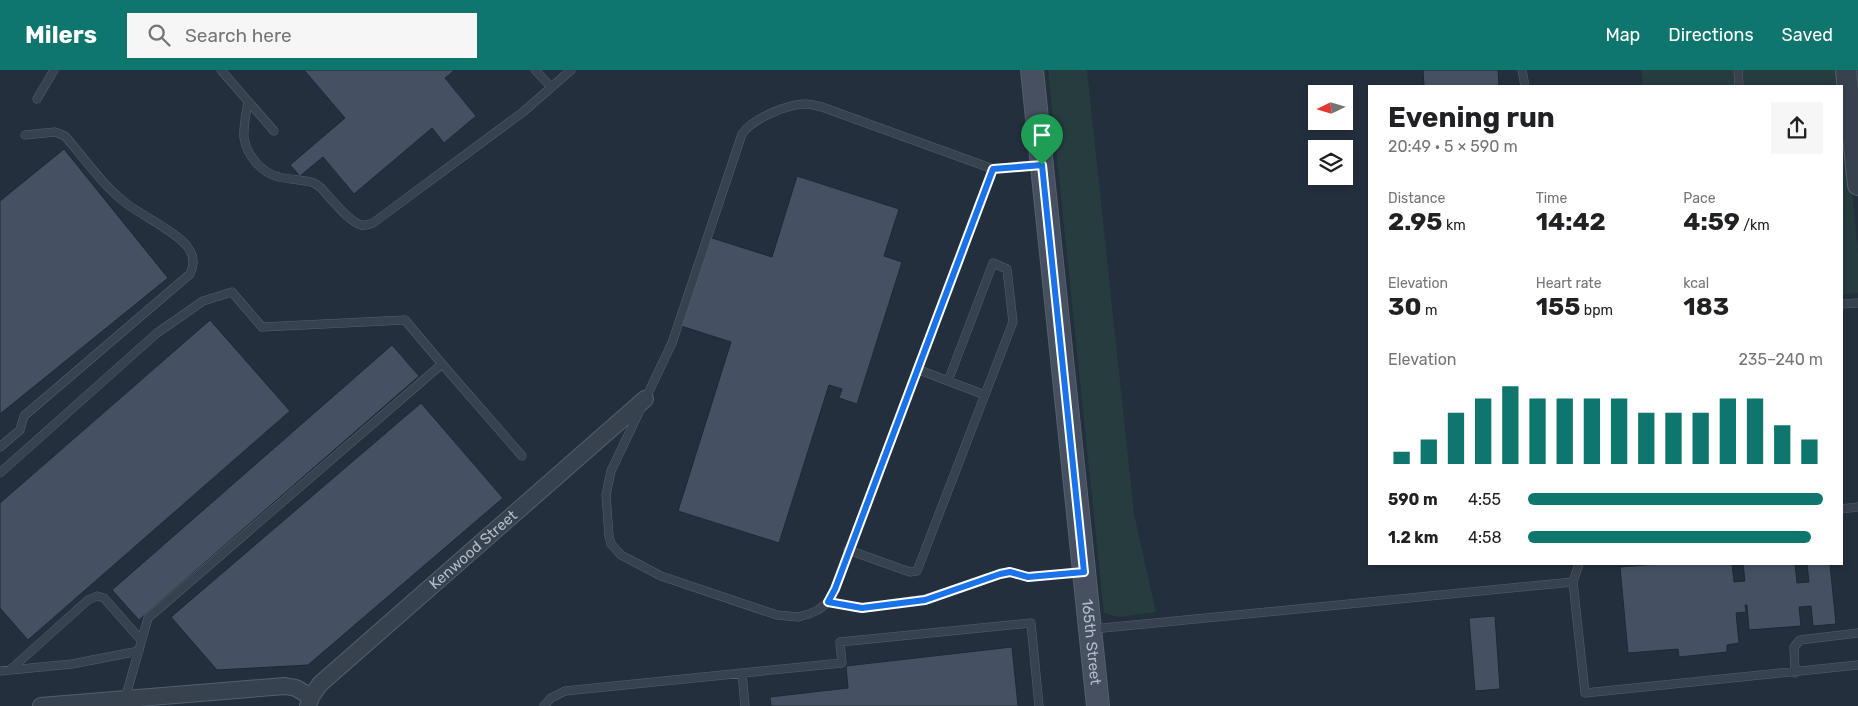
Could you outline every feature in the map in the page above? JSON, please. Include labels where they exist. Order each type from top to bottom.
[{"type":"main road","name":"165th Street","points":[[1032,70],[1098,706]]},
{"type":"street","points":[[1846,70],[1858,185]]},
{"type":"street","name":"Kenwood Street","points":[[310,702],[320,684],[645,399]]},
{"type":"street","points":[[41,706],[285,686],[296,688],[310,702]]},
{"type":"lane","points":[[37,100],[54,70]]},
{"type":"lane","points":[[221,70],[274,131]]},
{"type":"lane","points":[[535,70],[552,87]]},
{"type":"lane","points":[[248,102],[244,138],[248,151],[256,163],[271,174],[320,186],[353,221],[361,225],[368,225],[374,223],[524,112],[571,70]]},
{"type":"lane","points":[[1522,70],[1525,85]]},
{"type":"lane","points":[[1738,70],[1740,85]]},
{"type":"lane","points":[[993,169],[848,550],[835,589],[828,602],[818,610],[798,617],[777,615],[661,576],[621,555],[611,544],[606,495],[607,484],[611,471],[672,343],[742,134],[752,122],[785,108],[807,104],[822,107],[993,169],[1042,165]]},
{"type":"lane","points":[[0,447],[20,430],[24,416],[190,274],[193,267],[193,258],[187,245],[114,193],[65,136],[55,132],[25,135]]},
{"type":"lane","points":[[848,550],[910,572],[917,571],[1013,322],[1008,269],[993,263],[948,382]]},
{"type":"lane","points":[[0,473],[157,333],[203,300],[232,292],[262,327],[405,320],[522,456]]},
{"type":"lane","points":[[1843,304],[1858,303]]},
{"type":"lane","points":[[125,699],[148,618],[442,364]]},
{"type":"lane","points":[[917,369],[985,395]]},
{"type":"lane","points":[[1843,509],[1858,507]]},
{"type":"lane","points":[[1579,565],[1573,582],[1585,693],[1795,673],[1858,665]]},
{"type":"lane","points":[[828,602],[862,608],[931,598],[1010,572],[1028,577],[1084,572]]},
{"type":"lane","points":[[1090,629],[1573,582]]},
{"type":"lane","points":[[10,670],[88,600],[97,596],[104,598],[141,640]]},
{"type":"lane","points":[[544,706],[551,698],[564,691],[842,663],[840,642],[1031,623],[1039,706]]},
{"type":"lane","points":[[1795,673],[1794,647],[1800,640],[1858,633]]},
{"type":"lane","points":[[0,671],[72,664],[138,651]]},
{"type":"lane","points":[[742,673],[746,706]]},
{"type":"green space","points":[[1048,70],[1087,70],[1134,514],[1156,612],[1119,617],[1104,613]]},
{"type":"green space","points":[[1641,70],[1840,70],[1841,85],[1643,85]]},
{"type":"green space","points":[[1843,100],[1858,252],[1858,293],[1843,295]]},
{"type":"building","points":[[304,70],[455,70],[445,78],[476,116],[444,143],[432,128],[354,194],[323,157],[300,176],[290,165],[345,118]]},
{"type":"building","points":[[1423,70],[1498,70],[1499,85],[1424,85]]},
{"type":"building","points":[[64,149],[168,278],[0,414],[0,201]]},
{"type":"building","points":[[797,176],[899,209],[884,256],[902,262],[857,404],[839,398],[842,389],[829,385],[779,543],[678,511],[731,342],[681,326],[709,237],[772,257]]},
{"type":"building","points":[[210,320],[290,411],[28,640],[0,608],[0,503]]},
{"type":"building","points":[[392,345],[419,376],[139,620],[112,590]]},
{"type":"building","points":[[421,403],[503,498],[308,665],[217,670],[171,617]]},
{"type":"building","points":[[1645,565],[1732,565],[1734,582],[1745,581],[1743,565],[1795,565],[1797,583],[1809,582],[1807,565],[1830,565],[1836,624],[1813,626],[1811,606],[1799,607],[1801,626],[1749,630],[1747,605],[1745,605],[1746,612],[1736,613],[1739,643],[1727,645],[1727,652],[1679,657],[1678,649],[1628,653],[1620,567]]},
{"type":"building","points":[[1495,616],[1500,689],[1475,691],[1469,618]]},
{"type":"building","points":[[1012,647],[1018,706],[771,706],[770,697],[848,688],[846,666]]},
{"type":"route","points":[[1042,165],[1084,572],[1028,577],[1010,572],[991,576],[925,600],[862,608],[828,602],[835,589],[848,550],[993,169],[1042,165]]}]
